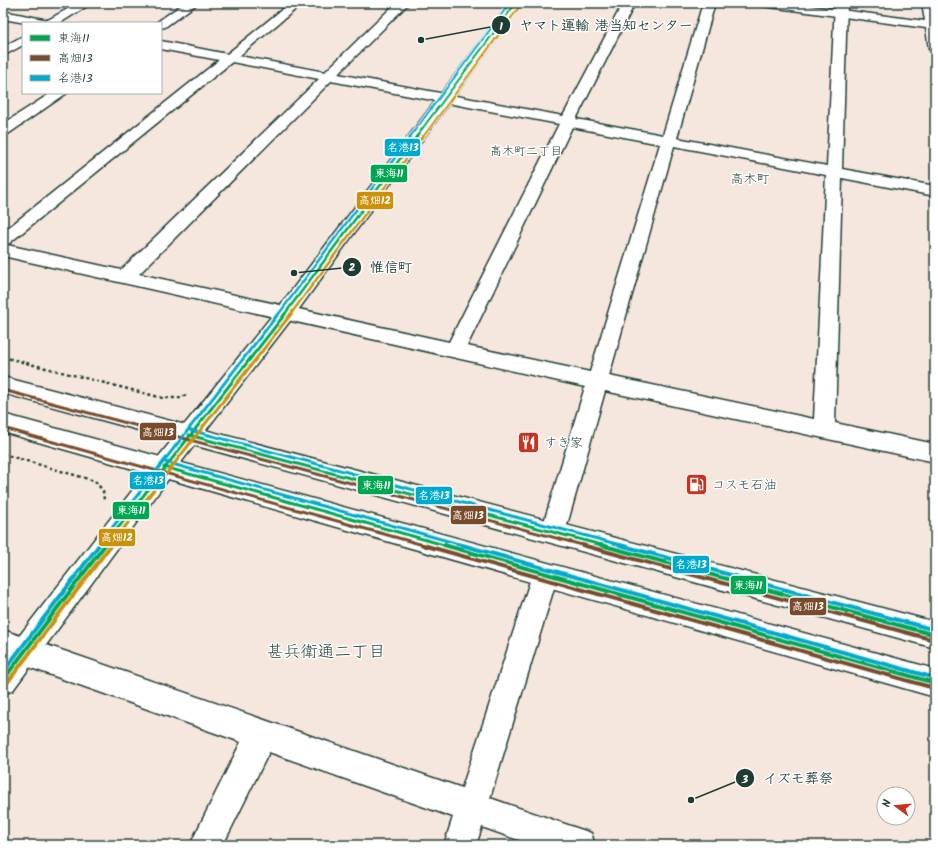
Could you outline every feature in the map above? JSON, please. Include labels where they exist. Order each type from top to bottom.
[{"type":"street","points":[[54,22],[86,3]]},
{"type":"street","points":[[162,23],[192,3]]},
{"type":"street","points":[[3,241],[297,3]]},
{"type":"street","points":[[125,276],[403,3]]},
{"type":"street","points":[[3,680],[14,648],[164,467],[286,312],[516,3]]},
{"type":"street","points":[[455,350],[567,122],[630,3]]},
{"type":"street","points":[[553,532],[709,3]]},
{"type":"street","points":[[762,3],[841,8],[933,25]]},
{"type":"street","points":[[928,3],[933,25],[935,49]]},
{"type":"street","points":[[824,430],[833,172],[841,8]]},
{"type":"street","points":[[3,15],[40,22]]},
{"type":"street","points":[[3,52],[22,41]]},
{"type":"street","points":[[162,45],[327,78],[935,190]]},
{"type":"street","points":[[3,131],[58,94]]},
{"type":"street","points":[[3,250],[598,382],[935,453]]},
{"type":"street","points":[[3,385],[935,635]]},
{"type":"street","points":[[3,423],[935,683]]},
{"type":"street","points":[[460,845],[546,575]]},
{"type":"street","points":[[14,648],[578,845]]},
{"type":"street","points":[[206,845],[261,735]]},
{"type":"path","points":[[3,357],[163,398],[181,398],[192,391]]},
{"type":"path","points":[[3,454],[95,481],[103,491],[105,502]]},
{"type":"transit line","name":"名港13","points":[[3,672],[160,464],[282,309],[510,3]]},
{"type":"transit line","name":"東海11","points":[[3,680],[164,467],[286,312],[516,3]]},
{"type":"transit line","name":"高畑12","points":[[7,683],[168,470],[290,315],[520,6]]},
{"type":"transit line","name":"高畑13","points":[[3,390],[934,640]]},
{"type":"transit line","name":"高畑13","points":[[3,428],[934,688]]},
{"type":"transit line","name":"名港13","points":[[190,430],[935,630]]},
{"type":"transit line","name":"東海11","points":[[189,435],[935,635]]},
{"type":"transit line","name":"名港13","points":[[165,462],[935,678]]},
{"type":"transit line","name":"東海11","points":[[164,467],[935,683]]},
{"type":"place","name":"ヤマト運輸 港当知センター","points":[[421,40]]},
{"type":"place","name":"惟信町","points":[[294,273]]},
{"type":"place","name":"すき家","points":[[528,442]]},
{"type":"place","name":"コスモ石油","points":[[697,484]]},
{"type":"place","name":"イズモ葬祭","points":[[691,800]]},
{"type":"district","name":"高木町二丁目","points":[[526,151]]},
{"type":"district","name":"高木町","points":[[750,178]]},
{"type":"district","name":"甚兵衛通二丁目","points":[[326,651]]}]
